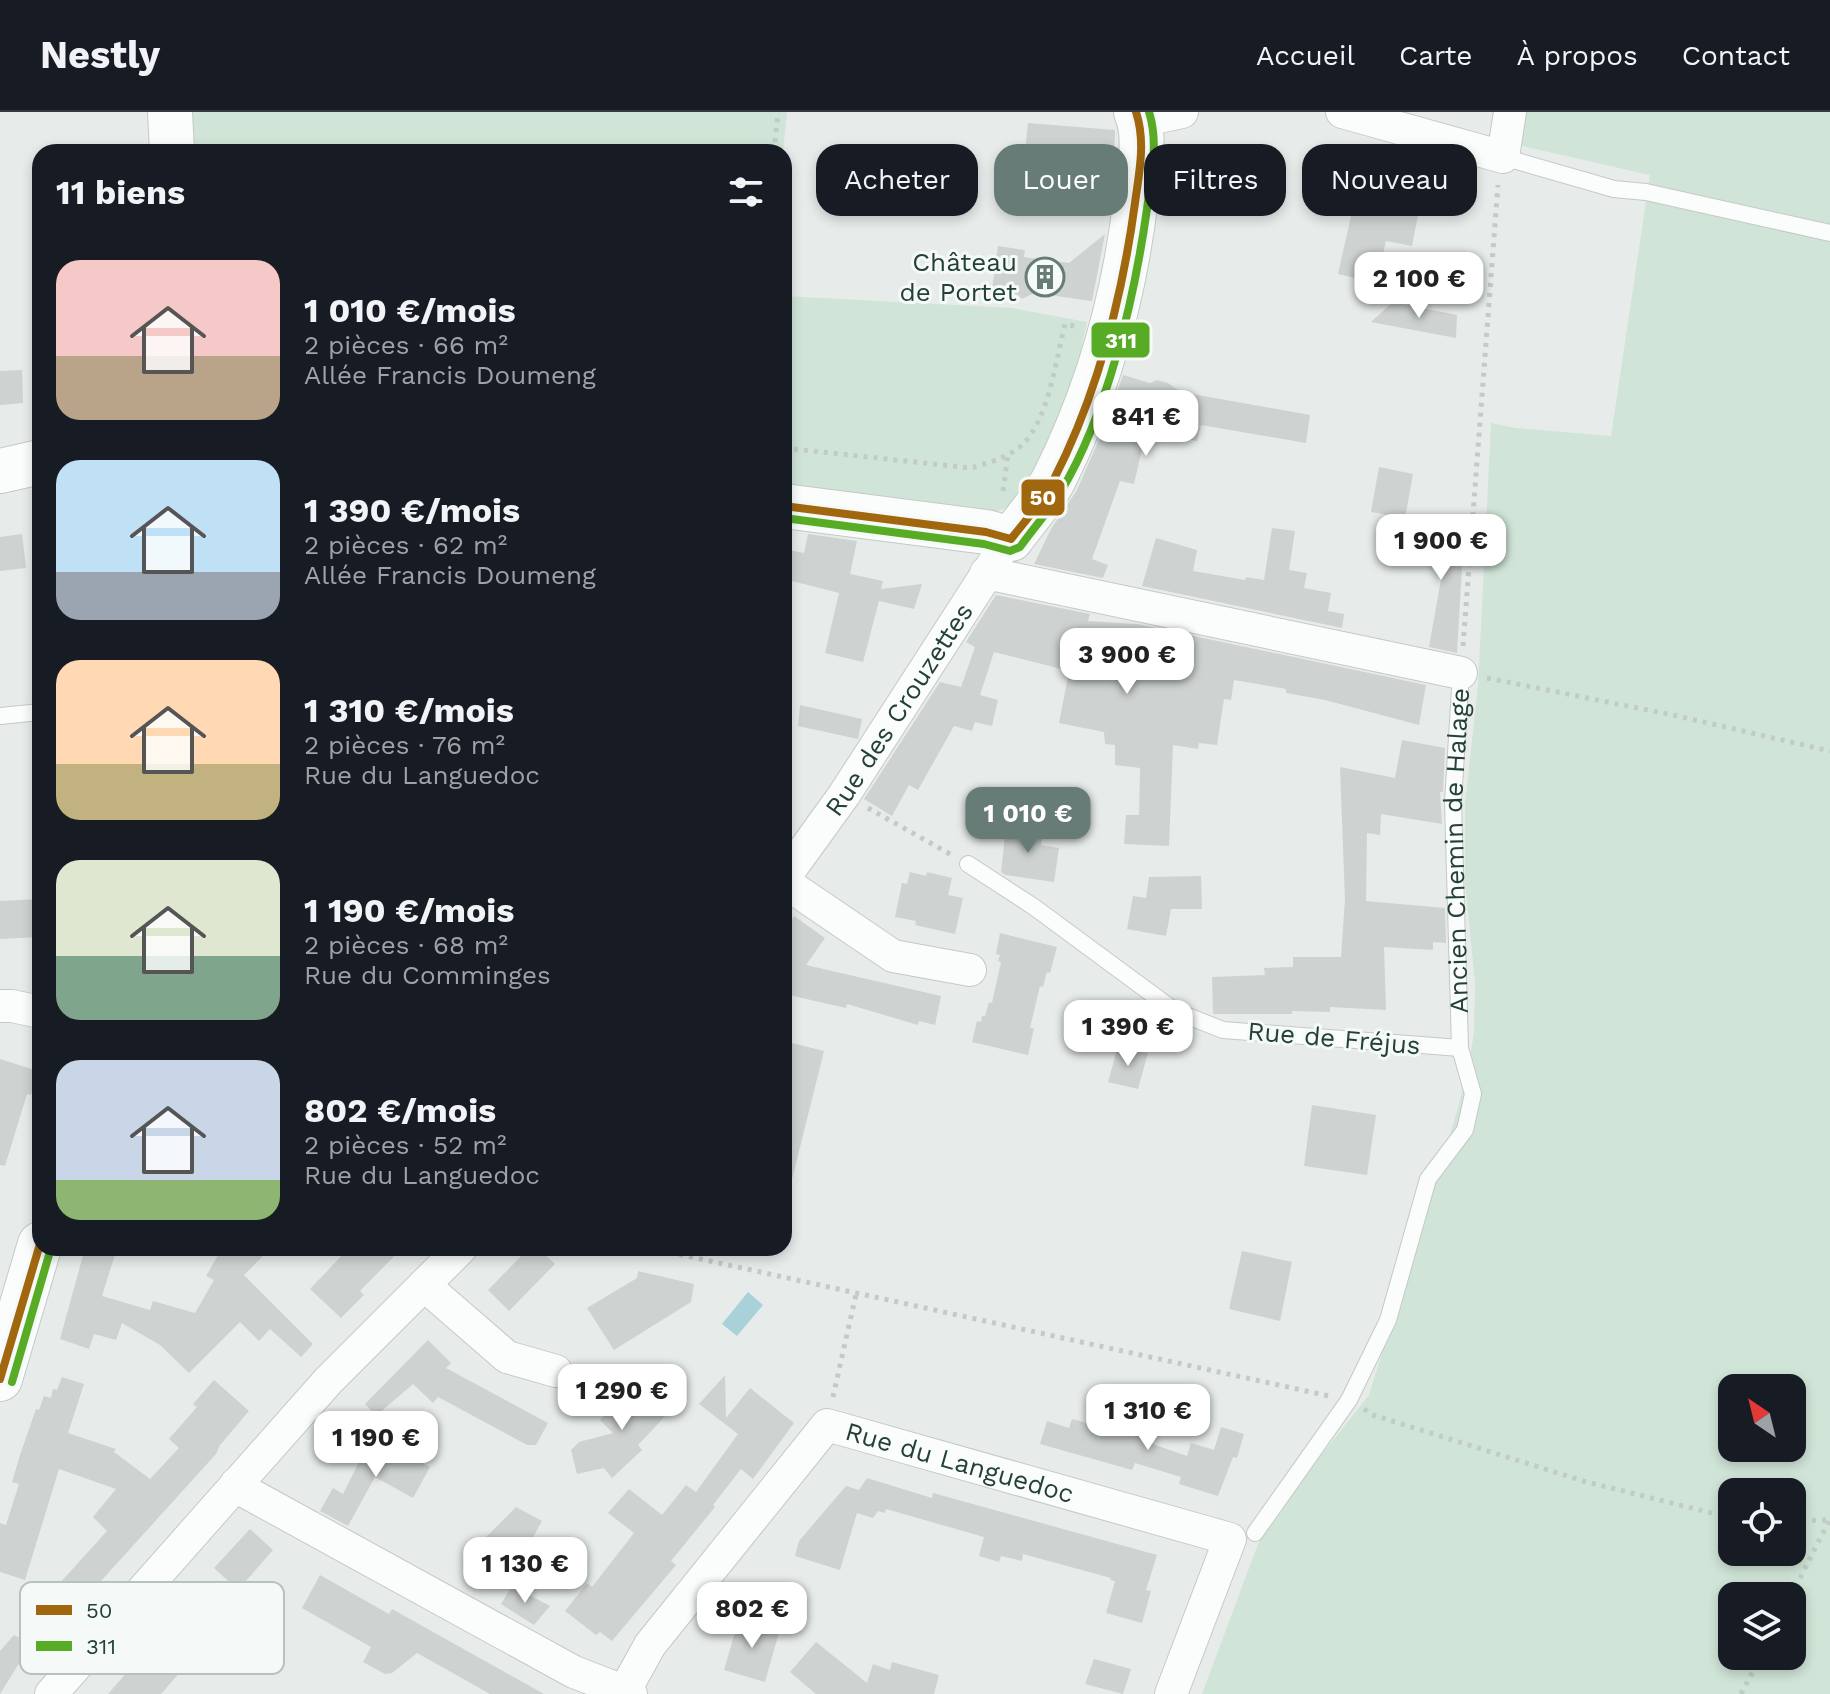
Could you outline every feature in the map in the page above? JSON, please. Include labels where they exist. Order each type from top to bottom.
[{"type":"street","points":[[170,112],[172,144]]},
{"type":"street","points":[[1342,112],[1503,157],[1510,112]]},
{"type":"street","points":[[999,556],[1053,481],[1109,337],[1129,255],[1140,160],[1153,115]]},
{"type":"street","points":[[0,471],[32,464]]},
{"type":"street","points":[[792,507],[986,532],[999,556],[1461,673]]},
{"type":"street","name":"Rue des Crouzettes","points":[[792,869],[844,795],[999,556]]},
{"type":"street","points":[[792,886],[893,956],[970,970]]},
{"type":"street","points":[[0,1006],[32,1010]]},
{"type":"street","points":[[0,1379],[36,1256]]},
{"type":"street","points":[[150,1582],[328,1381],[453,1256]]},
{"type":"street","points":[[424,1285],[507,1357],[556,1371]]},
{"type":"street","name":"Rue du Languedoc","points":[[628,1693],[650,1645],[827,1425],[1242,1536]]},
{"type":"street","points":[[236,1484],[574,1672],[628,1693]]},
{"type":"street","points":[[1171,1694],[1242,1536]]},
{"type":"street","points":[[51,1694],[69,1674]]},
{"type":"lane","points":[[1503,157],[1614,189],[1646,192],[1830,233]]},
{"type":"lane","name":"Ancien Chemin de Halage","points":[[1242,1536],[1349,1400],[1388,1320],[1428,1179],[1465,1130],[1473,1094],[1460,1048],[1453,802],[1461,673]]},
{"type":"lane","points":[[0,716],[32,713]]},
{"type":"lane","name":"Rue de Fréjus","points":[[968,864],[1034,907],[1175,1011],[1223,1030],[1460,1048]]},
{"type":"path","points":[[775,144],[778,112]]},
{"type":"path","name":"Ancien Chemin de Halage","points":[[1461,673],[1498,179],[1503,157]]},
{"type":"path","points":[[792,449],[971,468],[997,460],[1023,445],[1040,419],[1065,324],[1092,329],[1109,337]]},
{"type":"path","points":[[1461,673],[1673,715],[1830,751]]},
{"type":"path","points":[[844,795],[968,864]]},
{"type":"path","points":[[686,1256],[1349,1400],[1373,1415],[1583,1481],[1718,1515]]},
{"type":"path","points":[[827,1425],[856,1294]]},
{"type":"path","points":[[1798,1582],[1830,1519],[1806,1520]]},
{"type":"path","points":[[1741,1694],[1754,1670]]},
{"type":"green space","points":[[190,112],[787,112],[784,144],[191,144]]},
{"type":"green space","points":[[1517,112],[1830,112],[1830,1694],[1202,1694],[1258,1544],[1287,1498],[1369,1395],[1458,1108],[1470,1058],[1475,983],[1465,882],[1465,804],[1478,686],[1491,423],[1611,436],[1650,175],[1509,143]]},
{"type":"green space","points":[[792,296],[1012,308],[1087,322],[1065,422],[1026,499],[984,517],[792,494]]},
{"type":"water","points":[[1399,263],[1438,269],[1435,288],[1430,293],[1424,292],[1424,286],[1396,280]]},
{"type":"water","points":[[748,1292],[763,1305],[737,1336],[722,1324]]},
{"type":"building","points":[[1028,123],[1115,130],[1115,144],[1026,144]]},
{"type":"building","points":[[1351,216],[1418,216],[1412,246],[1386,241],[1376,283],[1338,274]]},
{"type":"building","name":"Château de Portet","points":[[1105,234],[1092,301],[1034,293],[1022,299],[1018,295],[992,290],[998,246],[1025,250],[1024,257],[1069,263]]},
{"type":"building","points":[[1393,302],[1457,315],[1456,338],[1371,322]]},
{"type":"building","points":[[22,370],[23,403],[0,405],[0,371]]},
{"type":"building","points":[[1123,375],[1150,383],[1157,380],[1168,383],[1181,392],[1310,415],[1306,443],[1201,425],[1197,441],[1177,437],[1175,442],[1145,436],[1134,484],[1120,481],[1092,559],[1108,565],[1103,578],[1034,564],[1051,529],[1077,490]]},
{"type":"building","points":[[1379,467],[1413,474],[1405,518],[1371,512]]},
{"type":"building","points":[[1272,528],[1295,531],[1289,570],[1307,573],[1304,588],[1331,593],[1328,611],[1344,614],[1342,628],[1142,586],[1156,538],[1197,550],[1193,571],[1264,580]]},
{"type":"building","points":[[1397,531],[1447,541],[1448,532],[1464,534],[1457,653],[1429,647],[1444,562],[1394,552]]},
{"type":"building","points":[[22,534],[26,568],[0,571],[0,537]]},
{"type":"building","points":[[808,534],[857,541],[850,574],[883,581],[881,589],[922,584],[914,609],[879,601],[863,662],[825,653],[839,593],[792,581],[792,551],[804,553]]},
{"type":"building","points":[[996,595],[1090,614],[1088,621],[1137,624],[1426,685],[1419,725],[1286,693],[1286,689],[1234,680],[1231,700],[1224,699],[1217,745],[1199,743],[1198,749],[1173,745],[1169,846],[1124,844],[1126,815],[1139,815],[1140,768],[1115,765],[1115,745],[1105,744],[1104,732],[1059,723],[1069,671],[994,652],[980,695],[998,700],[992,726],[975,722],[972,731],[954,726],[918,790],[909,785],[892,816],[864,799],[940,682],[961,687],[975,647],[966,642]]},
{"type":"building","points":[[800,705],[862,719],[858,739],[798,726]]},
{"type":"building","points":[[1402,740],[1445,748],[1443,792],[1440,792],[1442,824],[1381,814],[1380,835],[1367,833],[1366,901],[1445,908],[1446,943],[1433,942],[1433,950],[1384,947],[1386,1010],[1330,1007],[1330,1012],[1213,1014],[1212,977],[1265,975],[1264,968],[1293,967],[1293,957],[1341,957],[1345,899],[1340,767],[1395,778]]},
{"type":"building","points":[[1006,826],[1043,831],[1041,845],[1059,848],[1054,882],[1001,872]]},
{"type":"building","points":[[910,872],[926,876],[927,872],[952,878],[948,895],[963,898],[955,934],[895,917],[902,883],[907,884]]},
{"type":"building","points":[[1201,876],[1202,909],[1171,909],[1166,936],[1127,929],[1133,896],[1146,898],[1149,877]]},
{"type":"building","points":[[32,899],[32,937],[0,939],[0,901]]},
{"type":"building","points":[[794,916],[825,938],[806,965],[941,996],[935,1025],[919,1021],[918,1025],[847,1004],[846,1008],[793,996]]},
{"type":"building","points":[[1000,933],[1057,947],[1050,973],[1047,972],[1043,987],[1040,986],[1030,1028],[1034,1028],[1028,1055],[972,1042],[977,1021],[981,1022],[989,1002],[992,1003],[1001,962],[998,961],[1000,955],[996,954]]},
{"type":"building","points":[[792,1043],[824,1051],[792,1179]]},
{"type":"building","points":[[1118,1046],[1148,1053],[1138,1089],[1108,1082]]},
{"type":"building","points":[[0,1059],[32,1069],[32,1092],[31,1095],[27,1094],[5,1166],[0,1165]]},
{"type":"building","points":[[1312,1105],[1376,1115],[1367,1175],[1304,1166]]},
{"type":"building","points":[[1242,1251],[1292,1262],[1280,1321],[1229,1309]]},
{"type":"building","points":[[83,1256],[114,1256],[102,1296],[150,1310],[153,1301],[195,1313],[214,1280],[206,1276],[217,1256],[263,1256],[244,1275],[313,1344],[301,1357],[270,1329],[259,1341],[240,1322],[189,1373],[160,1345],[122,1323],[116,1340],[94,1334],[89,1349],[60,1339]]},
{"type":"building","points":[[341,1256],[394,1256],[360,1291],[364,1295],[341,1318],[310,1289]]},
{"type":"building","points":[[521,1256],[546,1256],[555,1264],[509,1311],[488,1290]]},
{"type":"building","points":[[638,1271],[694,1284],[691,1302],[614,1350],[587,1308],[637,1278]]},
{"type":"building","points":[[428,1340],[451,1363],[446,1368],[548,1423],[536,1445],[527,1445],[438,1397],[433,1403],[413,1384],[376,1416],[365,1404]]},
{"type":"building","points":[[725,1375],[726,1418],[750,1388],[794,1423],[753,1479],[741,1469],[671,1561],[676,1565],[612,1641],[600,1632],[596,1635],[565,1611],[587,1583],[592,1587],[634,1533],[608,1513],[629,1489],[662,1515],[686,1485],[696,1492],[738,1434],[699,1404]]},
{"type":"building","points":[[62,1377],[84,1384],[68,1433],[116,1449],[114,1452],[150,1479],[179,1448],[169,1439],[197,1407],[193,1404],[214,1380],[249,1411],[216,1454],[100,1582],[61,1582],[107,1531],[93,1517],[116,1489],[59,1469],[25,1580],[0,1572],[0,1523],[6,1525],[19,1484],[12,1482],[20,1455],[36,1409],[39,1410],[44,1396],[51,1398],[53,1389],[57,1390]]},
{"type":"building","points":[[640,1379],[671,1410],[638,1445],[642,1450],[612,1478],[604,1468],[577,1474],[571,1450],[579,1442],[613,1433],[600,1420]]},
{"type":"building","points":[[1072,1419],[1112,1430],[1115,1420],[1144,1429],[1141,1440],[1187,1456],[1191,1443],[1214,1450],[1221,1427],[1244,1434],[1237,1458],[1233,1457],[1218,1496],[1179,1484],[1181,1477],[1135,1463],[1132,1470],[1040,1444],[1047,1421],[1069,1428]]},
{"type":"building","points":[[372,1436],[430,1467],[413,1498],[375,1477],[348,1526],[320,1511],[333,1488],[343,1494]]},
{"type":"building","points":[[867,1478],[932,1498],[933,1493],[1157,1555],[1146,1590],[1151,1591],[1142,1623],[1106,1613],[1115,1581],[1111,1578],[1023,1554],[1022,1561],[1001,1556],[999,1562],[979,1556],[984,1537],[886,1509],[885,1513],[878,1511],[873,1518],[857,1513],[840,1570],[795,1556],[799,1541],[846,1486],[859,1490]]},
{"type":"building","points":[[516,1507],[542,1521],[514,1572],[477,1554],[485,1538]]},
{"type":"building","points":[[250,1529],[273,1550],[245,1582],[229,1582],[214,1568]]},
{"type":"building","points":[[320,1575],[389,1614],[392,1609],[544,1694],[490,1694],[417,1653],[392,1673],[385,1674],[363,1662],[371,1647],[302,1608]]},
{"type":"building","points":[[512,1586],[550,1606],[534,1625],[501,1604]]},
{"type":"building","points":[[739,1618],[780,1629],[765,1682],[724,1670]]},
{"type":"building","points":[[14,1635],[20,1638],[20,1662],[0,1694],[0,1651]]},
{"type":"building","points":[[816,1642],[867,1683],[873,1664],[890,1670],[892,1662],[939,1675],[934,1694],[816,1694],[790,1672]]},
{"type":"building","points":[[1094,1659],[1131,1669],[1123,1694],[1085,1684]]},
{"type":"building","points":[[125,1674],[179,1674],[161,1694],[108,1694]]},
{"type":"transit line","name":"50","points":[[792,507],[986,532],[1011,539],[1040,503],[1054,479],[1096,379],[1130,239],[1141,146],[1136,112]]},
{"type":"transit line","name":"311","points":[[792,519],[984,544],[1010,551],[1020,547],[1055,500],[1077,462],[1117,355],[1135,281],[1150,185],[1154,148],[1149,112]]},
{"type":"transit line","name":"50","points":[[0,1379],[36,1256]]},
{"type":"transit line","name":"311","points":[[12,1382],[49,1256]]},
{"type":"place","name":"Château de Portet","points":[[1045,277]]}]
